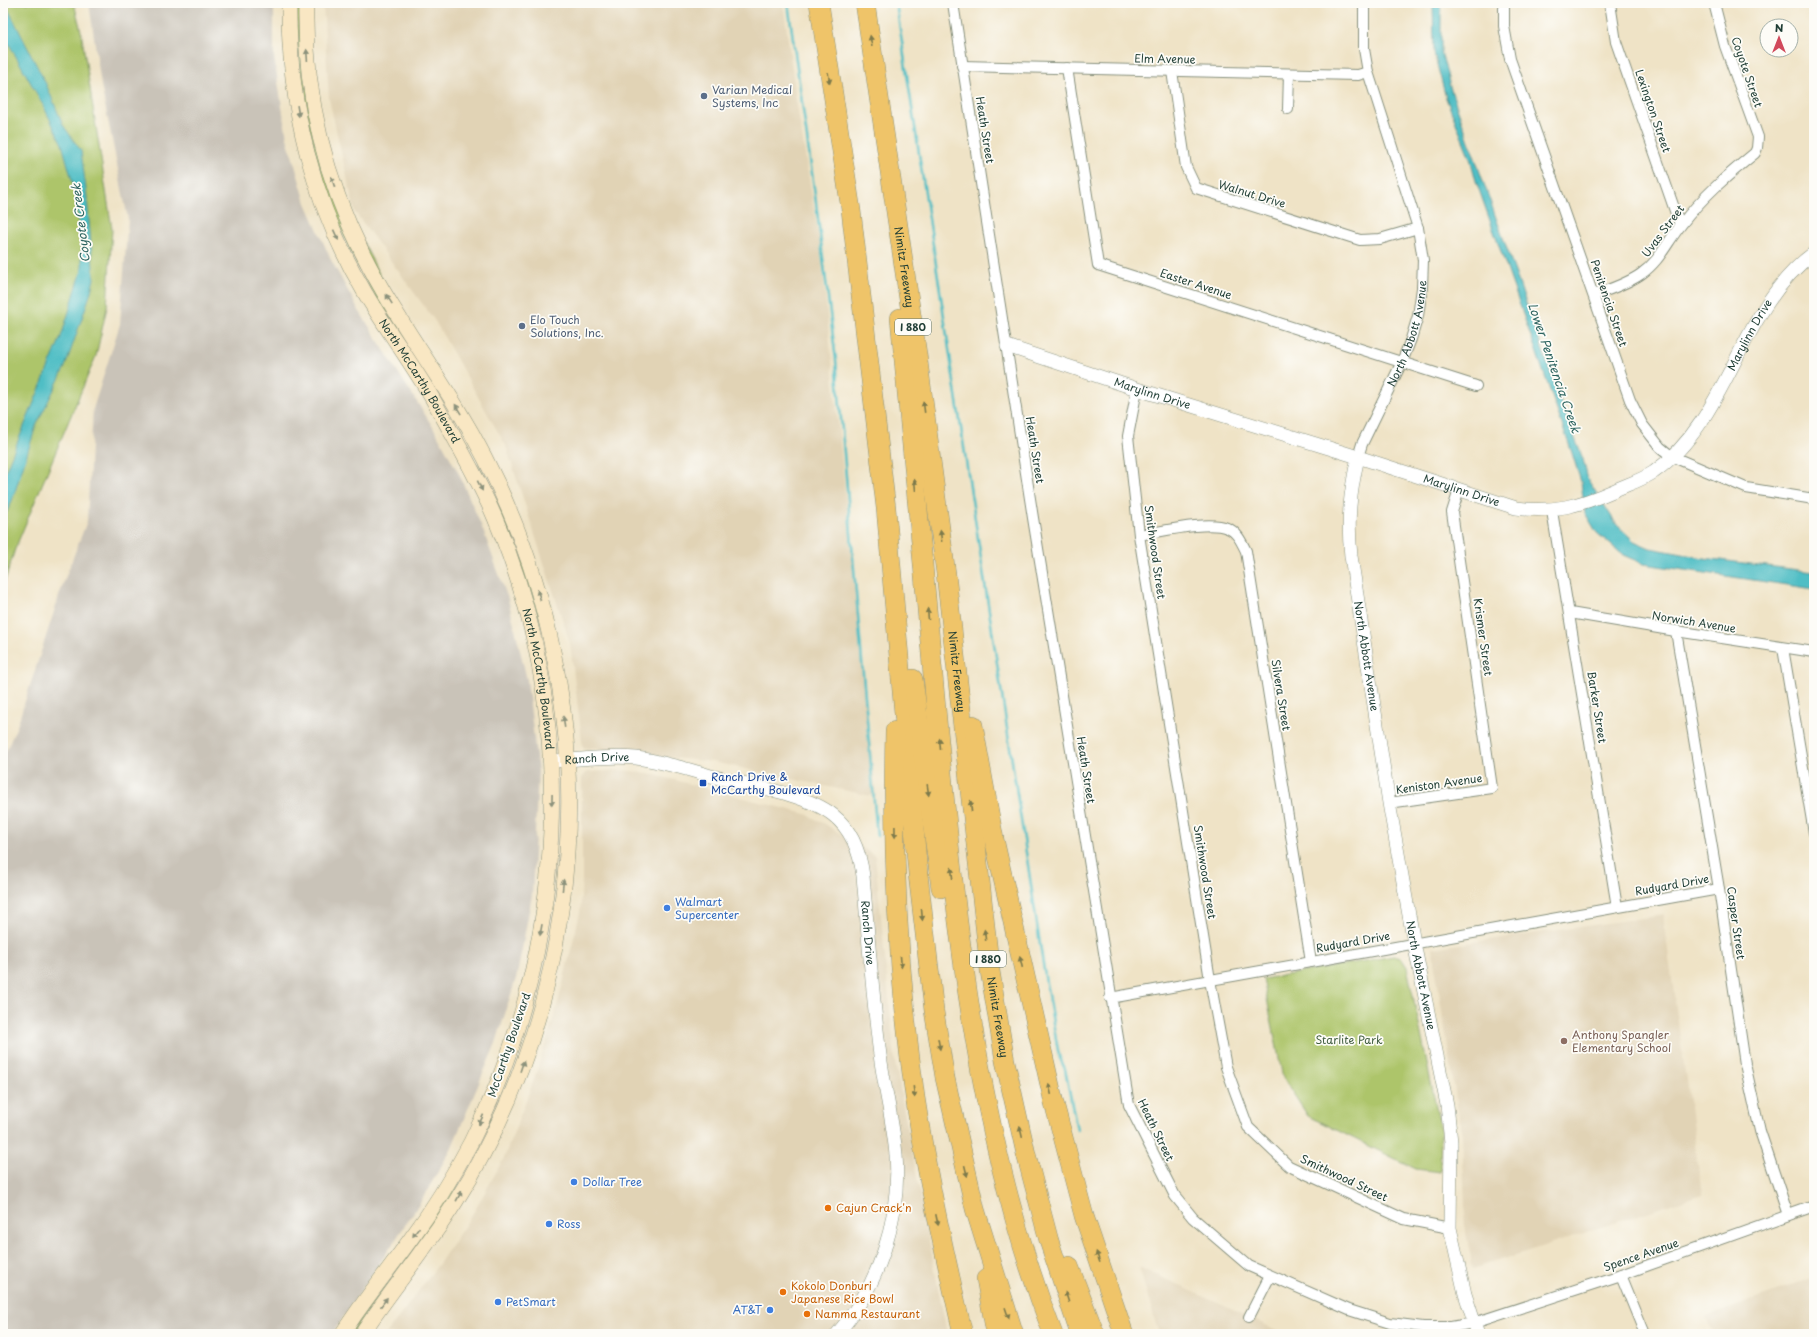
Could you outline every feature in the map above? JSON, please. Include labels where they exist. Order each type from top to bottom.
[{"type":"highway","points":[[819,3],[851,210],[886,508],[925,942],[934,1011],[945,1078],[975,1209],[996,1334]]},
{"type":"highway","name":"Nimitz Freeway","points":[[865,3],[917,354],[946,574],[990,971],[1004,1061],[1026,1154],[1049,1241],[1080,1334]]},
{"type":"highway","points":[[877,79],[952,872],[967,997],[988,1110],[1000,1163],[1030,1270],[1053,1334]]},
{"type":"highway","points":[[851,210],[864,272],[914,686],[966,1056],[977,1112],[1003,1216],[1020,1273],[1041,1334]]},
{"type":"highway","points":[[946,574],[994,838],[1052,1095],[1084,1216],[1122,1327]]},
{"type":"highway","points":[[897,640],[894,764],[896,896],[904,999],[915,1097],[922,1139],[937,1219],[963,1334]]},
{"type":"highway","points":[[1026,1154],[1096,1334]]},
{"type":"highway","points":[[975,1209],[1014,1334]]},
{"type":"main road","name":"North McCarthy Boulevard","points":[[289,3],[290,58],[295,94],[301,129],[320,196],[349,264],[414,368],[458,444],[495,520],[520,588],[538,658],[545,700],[551,761]]},
{"type":"main road","name":"North McCarthy Boulevard","points":[[306,3],[307,57],[311,92],[317,126],[335,191],[364,257],[477,443],[511,513],[535,583],[554,654],[564,718],[568,761]]},
{"type":"main road","name":"McCarthy Boulevard","points":[[342,1334],[442,1193],[479,1126],[504,1067],[529,985],[543,914],[551,828],[551,761]]},
{"type":"main road","name":"McCarthy Boulevard","points":[[362,1334],[423,1251],[456,1202],[484,1151],[519,1072],[546,984],[560,916],[568,827],[568,761]]},
{"type":"street","name":"Heath Street","points":[[953,3],[1110,998],[1129,1105],[1175,1196],[1193,1218],[1249,1266],[1349,1310],[1390,1323],[1423,1327],[1476,1329]]},
{"type":"street","name":"North Abbott Avenue","points":[[1364,3],[1364,49],[1368,72],[1418,228],[1423,260],[1422,288],[1418,316],[1402,362],[1362,444],[1358,457],[1349,501],[1349,540],[1389,803],[1414,944],[1447,1105],[1451,1142],[1450,1228],[1465,1294],[1476,1329]]},
{"type":"street","name":"Penitencia Street","points":[[1504,3],[1504,26],[1510,59],[1636,412],[1650,436],[1671,456],[1746,488],[1814,499]]},
{"type":"street","name":"Lexington Street","points":[[1610,3],[1616,42],[1680,225]]},
{"type":"street","name":"Coyote Street","points":[[1714,3],[1725,46],[1758,137],[1757,148]]},
{"type":"street","name":"Elm Avenue","points":[[962,66],[1289,74],[1358,75],[1368,72]]},
{"type":"street","name":"Easter Avenue","points":[[1067,68],[1098,265],[1476,386]]},
{"type":"street","name":"Walnut Drive","points":[[1172,71],[1186,167],[1196,188],[1360,240],[1380,239],[1418,228]]},
{"type":"street","points":[[1288,109],[1289,74]]},
{"type":"street","name":"Uvas Street","points":[[1594,295],[1624,284],[1641,275],[1654,264],[1680,225],[1721,180],[1755,153],[1757,148]]},
{"type":"street","name":"Marylinn Drive","points":[[1007,346],[1136,389],[1358,457],[1516,508],[1534,511],[1552,510],[1582,503],[1601,496],[1653,472],[1671,456],[1692,434],[1715,399],[1767,303],[1782,283],[1802,262],[1814,253]]},
{"type":"street","name":"Smithwood Street","points":[[1136,389],[1128,436],[1139,535],[1210,980],[1226,1067],[1248,1126],[1289,1166],[1404,1219],[1450,1228]]},
{"type":"street","name":"Krismer Street","points":[[1459,490],[1452,512],[1492,788]]},
{"type":"street","name":"Barker Street","points":[[1552,510],[1617,907]]},
{"type":"street","name":"Silvera Street","points":[[1139,535],[1210,525],[1228,528],[1240,539],[1246,551],[1311,962]]},
{"type":"street","name":"Norwich Avenue","points":[[1570,613],[1814,652]]},
{"type":"street","name":"Casper Street","points":[[1676,631],[1719,889],[1745,1064],[1760,1131],[1788,1215]]},
{"type":"street","points":[[1784,648],[1814,833]]},
{"type":"street","name":"Ranch Drive","points":[[551,761],[615,758],[642,759],[793,797],[822,807],[834,816],[852,837],[857,850],[863,876],[878,1037],[896,1155],[896,1189],[892,1222],[878,1267],[860,1303],[837,1334]]},
{"type":"street","name":"Keniston Avenue","points":[[1389,803],[1492,788]]},
{"type":"street","name":"Rudyard Drive","points":[[1110,998],[1719,889]]},
{"type":"street","name":"Spence Avenue","points":[[1476,1329],[1814,1206]]},
{"type":"street","points":[[1621,1275],[1645,1334]]},
{"type":"street","points":[[1249,1318],[1270,1276]]},
{"type":"shaded area","points":[[89,3],[274,3],[274,57],[287,138],[306,203],[331,260],[358,309],[436,432],[459,474],[481,525],[508,599],[527,680],[538,772],[532,895],[517,975],[496,1043],[451,1149],[420,1203],[332,1334],[3,1334],[3,758],[17,726],[63,584],[87,521],[93,409],[120,324],[128,219],[101,85]]},
{"type":"shaded area","points":[[323,3],[783,3],[798,112],[820,245],[876,797],[713,762],[583,748],[570,643],[506,446],[435,321],[355,212],[329,99]]},
{"type":"shaded area","points":[[622,770],[647,773],[806,814],[825,824],[875,856],[895,1062],[947,1334],[386,1334],[441,1261],[475,1210],[504,1158],[536,1074],[558,1003],[580,913],[582,880],[582,778],[587,772]]},
{"type":"shaded area","name":"Anthony Spangler Elementary School","points":[[1663,915],[1702,1194],[1473,1269],[1466,1233],[1462,1135],[1432,948]]},
{"type":"shaded area","points":[[1139,1267],[1285,1334],[1159,1334]]},
{"type":"shaded area","points":[[1814,1277],[1814,1334],[1713,1334],[1706,1317]]},
{"type":"green space","points":[[3,3],[74,3],[81,31],[112,229],[107,307],[96,356],[15,549],[3,587]]},
{"type":"green space","points":[[296,3],[303,3],[325,167],[424,363],[394,325],[371,289],[351,251],[334,212],[320,172],[302,89]]},
{"type":"green space","points":[[478,463],[496,498],[529,573],[545,634],[511,540]]},
{"type":"green space","name":"Starlite Park","points":[[1393,956],[1401,958],[1407,967],[1441,1131],[1440,1172],[1416,1169],[1308,1116],[1283,1078],[1263,979]]},
{"type":"green space","points":[[491,1116],[462,1174],[454,1197],[356,1334],[349,1334],[482,1133]]},
{"type":"water","name":"Coyote Creek","points":[[3,3],[5,3],[46,84],[63,125],[81,151],[87,197],[94,279],[90,295],[65,367],[36,426],[12,501],[3,520],[3,477],[61,337],[82,270],[82,246],[75,191],[62,144],[43,105],[3,33]]},
{"type":"water","points":[[1433,3],[1441,3],[1441,51],[1451,90],[1563,408],[1583,459],[1588,480],[1617,525],[1634,541],[1650,548],[1704,558],[1814,572],[1814,589],[1644,564],[1623,555],[1597,533],[1585,513],[1581,482],[1571,450],[1476,181],[1470,158],[1446,98],[1434,53]]},
{"type":"waterway","points":[[788,3],[836,360],[877,836]]},
{"type":"waterway","points":[[896,3],[1046,983],[1059,1056],[1065,1069],[1077,1130]]},
{"type":"place","name":"Varian Medical Systems, Inc","points":[[704,96]]},
{"type":"place","name":"Elo Touch Solutions, Inc.","points":[[522,326]]},
{"type":"place","name":"Ranch Drive & McCarthy Boulevard","points":[[703,783]]},
{"type":"place","name":"Walmart Supercenter","points":[[667,908]]},
{"type":"place","name":"Anthony Spangler Elementary School","points":[[1564,1041]]},
{"type":"place","name":"Dollar Tree","points":[[574,1182]]},
{"type":"place","name":"Cajun Crack'n","points":[[828,1208]]},
{"type":"place","name":"Ross","points":[[549,1224]]},
{"type":"place","name":"Kokolo Donburi Japanese Rice Bowl","points":[[783,1292]]},
{"type":"place","name":"PetSmart","points":[[498,1302]]},
{"type":"place","name":"AT&T","points":[[770,1310]]},
{"type":"place","name":"Namma Restaurant","points":[[807,1314]]},
{"type":"water label","name":"Lower Penitencia Creek","points":[[1554,368]]}]
